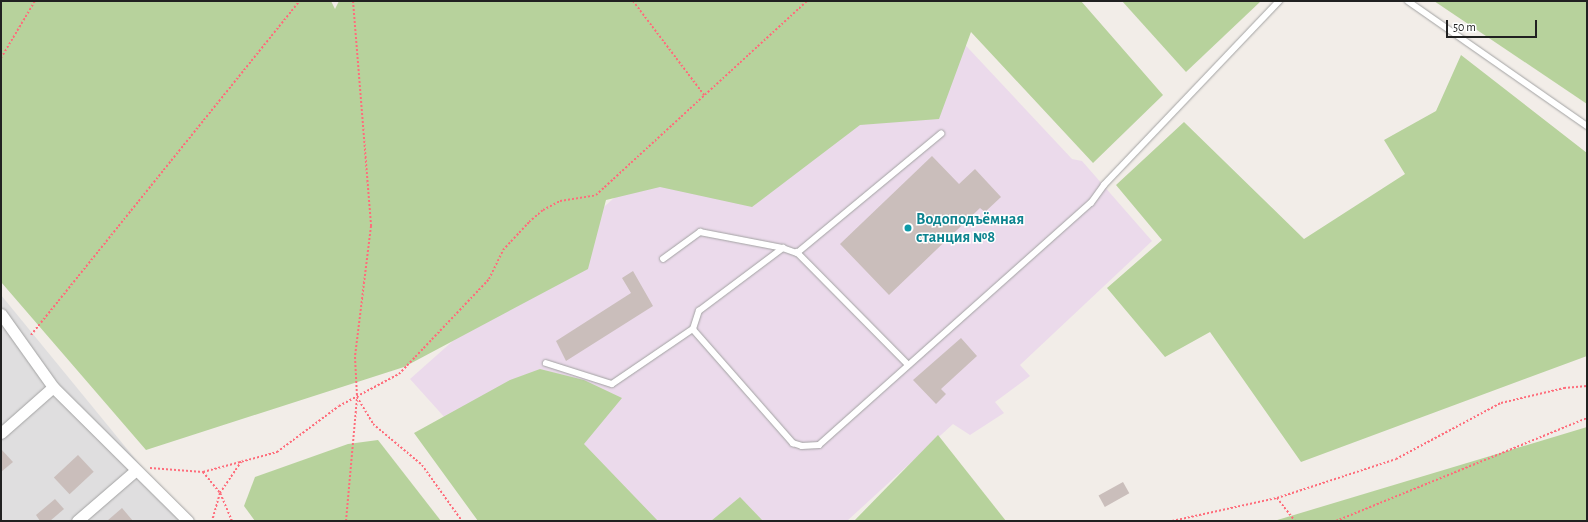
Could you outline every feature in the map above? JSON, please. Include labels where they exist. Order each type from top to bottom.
[{"type":"street","points":[[1,314],[53,387],[135,471],[188,521]]},
{"type":"street","points":[[1,433],[53,387]]},
{"type":"street","points":[[77,521],[135,471]]},
{"type":"lane","points":[[693,329],[793,443],[802,446],[819,445],[1091,203],[1104,185],[1279,1]]},
{"type":"lane","points":[[1408,1],[1587,126]]},
{"type":"lane","points":[[797,252],[941,134]]},
{"type":"lane","points":[[663,259],[700,232],[784,248],[797,252],[908,365]]},
{"type":"lane","points":[[546,363],[612,384],[693,329],[698,311],[784,248]]},
{"type":"path","points":[[1,58],[35,1]]},
{"type":"path","points":[[23,345],[300,1]]},
{"type":"path","points":[[346,521],[357,397],[355,357],[371,226],[353,1]]},
{"type":"path","points":[[633,1],[704,95]]},
{"type":"path","points":[[135,471],[149,468],[204,472],[242,460],[277,452],[339,406],[399,374],[489,279],[503,250],[542,210],[560,201],[596,195],[807,1]]},
{"type":"path","points":[[1172,521],[1277,498],[1396,460],[1501,403],[1564,388],[1587,386]]},
{"type":"path","points":[[357,397],[373,424],[422,465],[462,521]]},
{"type":"path","points":[[1336,521],[1587,418]]},
{"type":"path","points":[[212,521],[220,493],[242,460]]},
{"type":"path","points":[[204,472],[220,493],[232,521]]},
{"type":"path","points":[[1277,498],[1295,521]]},
{"type":"shaded area","points":[[836,1],[924,1],[1072,159],[1082,161],[1152,241],[1020,365],[1030,376],[995,402],[1004,413],[970,435],[953,424],[847,521],[538,521],[410,379]]},
{"type":"shaded area","points":[[1,295],[186,521],[1,521]]},
{"type":"green space","points":[[1,1],[331,1],[335,9],[339,1],[1081,1],[1163,95],[1093,163],[971,32],[939,119],[860,125],[752,207],[660,187],[606,200],[588,269],[404,367],[146,450],[1,282]]},
{"type":"green space","points":[[1122,1],[1261,1],[1186,72]]},
{"type":"green space","points":[[1434,1],[1587,1],[1587,104]]},
{"type":"green space","points":[[1461,55],[1587,153],[1587,356],[1301,462],[1210,332],[1165,357],[1107,288],[1162,240],[1116,185],[1184,122],[1304,239],[1405,174],[1384,140],[1436,111]]},
{"type":"green space","points":[[540,369],[584,380],[622,398],[584,444],[658,521],[478,521],[414,433],[510,380]]},
{"type":"green space","points":[[1587,427],[1587,521],[1274,521]]},
{"type":"green space","points":[[938,435],[1006,521],[854,521]]},
{"type":"green space","points":[[378,440],[441,521],[255,521],[244,506],[255,477],[348,444]]},
{"type":"green space","points":[[740,497],[763,521],[711,521]]},
{"type":"building","name":"Водоподъёмная станция №8","points":[[932,156],[959,184],[975,169],[1001,197],[985,212],[980,208],[889,295],[840,244]]},
{"type":"building","points":[[633,271],[653,306],[566,361],[556,341],[631,293],[622,278]]},
{"type":"building","points":[[961,338],[977,356],[941,389],[946,394],[936,404],[913,380]]},
{"type":"building","points":[[1,449],[13,462],[1,472]]},
{"type":"building","points":[[78,455],[94,472],[70,494],[54,478]]},
{"type":"building","points":[[1123,482],[1129,493],[1105,507],[1099,496]]},
{"type":"building","points":[[55,499],[64,509],[50,521],[40,521],[36,515]]},
{"type":"building","points":[[122,508],[133,521],[107,521]]},
{"type":"place","name":"Водоподъёмная станция №8","points":[[908,228]]}]
